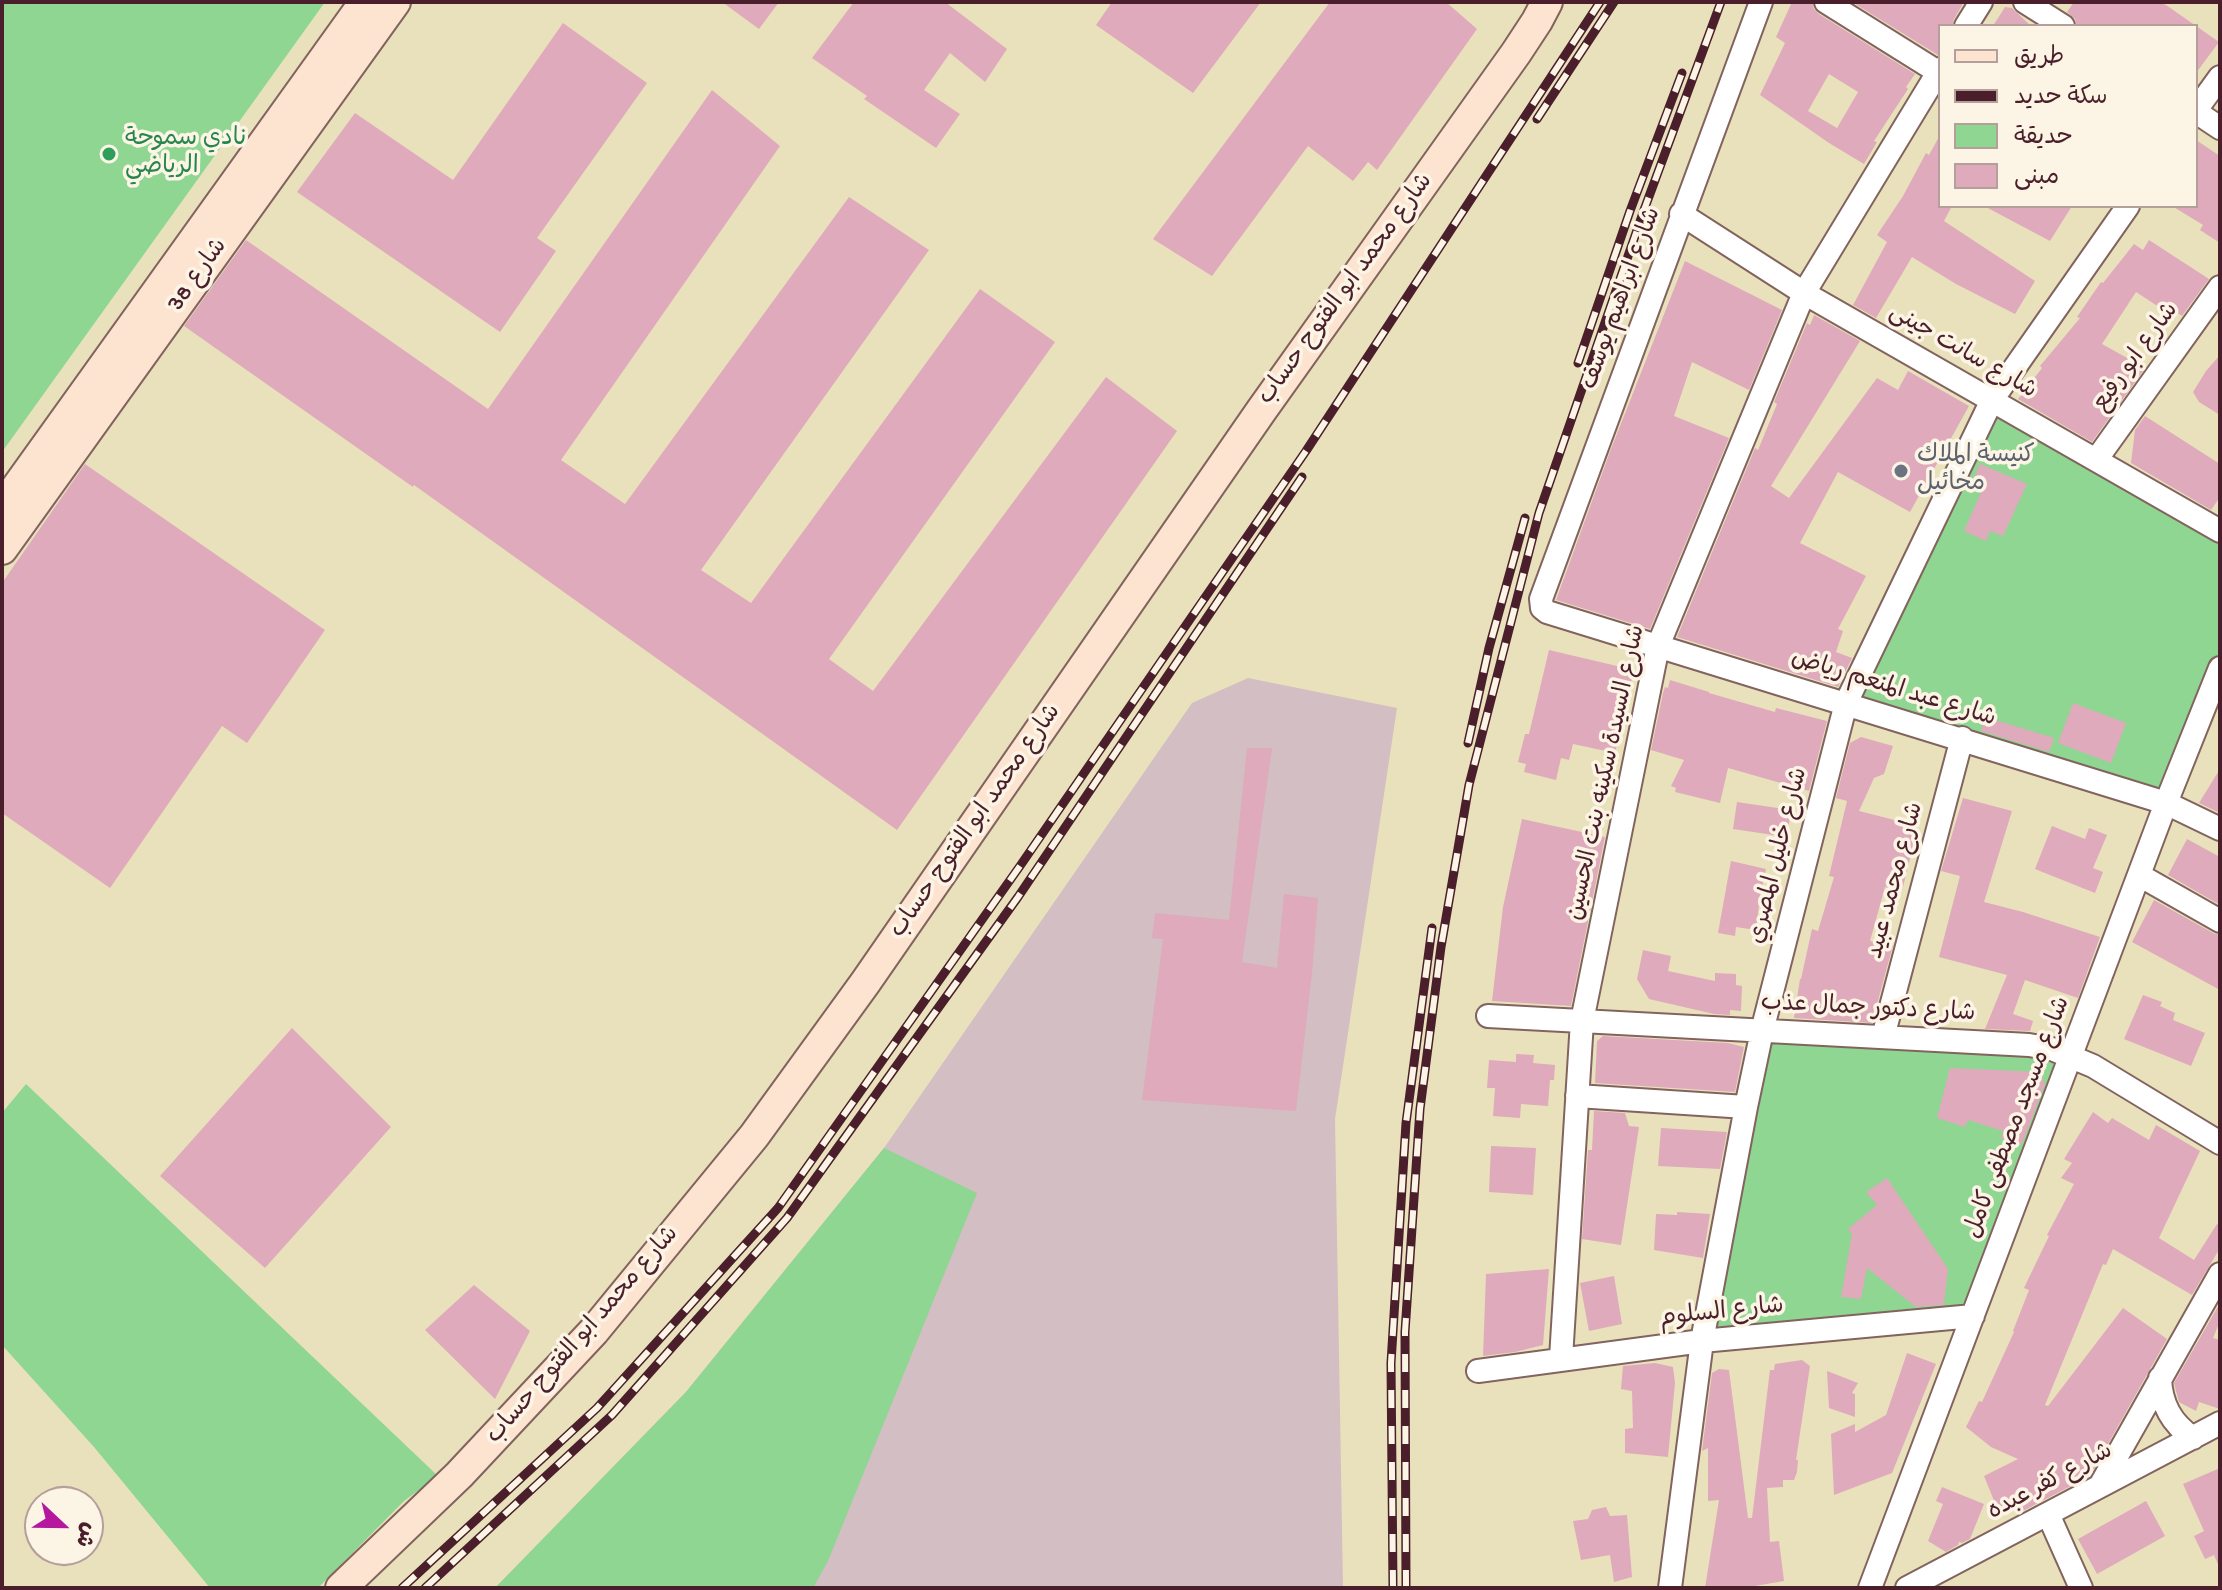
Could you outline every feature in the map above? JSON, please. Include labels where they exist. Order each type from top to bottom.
[{"type":"street","name":"شارع 38","points":[[2,549],[349,45],[365,2]]},
{"type":"street","name":"شارع 38","points":[[2,508],[349,45],[395,2]]},
{"type":"street","name":"شارع محمد ابو الفتوح حساب","points":[[341,1588],[459,1475],[584,1342],[754,1136],[865,983],[1261,411],[1516,53],[1547,2]]},
{"type":"street","name":"شارع ابراهيم يوسف","points":[[1547,612],[1542,608],[1541,599],[1761,2]]},
{"type":"street","points":[[1826,2],[1938,70]]},
{"type":"street","points":[[1967,24],[1981,2]]},
{"type":"street","points":[[2025,2],[2060,24]]},
{"type":"street","name":"شارع السيدة سكينه بنت الحسين","points":[[1561,1358],[1582,1021],[1658,646],[1804,293],[1938,73]]},
{"type":"street","points":[[2198,108],[2220,77]]},
{"type":"street","points":[[2198,112],[2220,128]]},
{"type":"street","name":"شارع خليل المصري","points":[[1670,1588],[1702,1341],[1746,1107],[1762,1031],[1846,703],[1992,400],[2127,208]]},
{"type":"street","name":"شارع سانت جينى","points":[[1681,214],[1804,293],[2220,531]]},
{"type":"street","name":"شارع ابو رفيع","points":[[2096,460],[2220,287]]},
{"type":"street","name":"شارع عبد المنعم رياض","points":[[1547,612],[2166,803],[2220,829]]},
{"type":"street","name":"شارع مسجد مصطفى كامل","points":[[1870,1588],[2166,803],[2220,668]]},
{"type":"street","name":"شارع محمد عبيد","points":[[1883,1037],[1962,738]]},
{"type":"street","points":[[2139,875],[2220,921]]},
{"type":"street","name":"شارع دكتور جمال عذب","points":[[1488,1016],[2029,1045],[2052,1049],[2101,1071],[2220,1143]]},
{"type":"street","points":[[1577,1096],[1746,1107]]},
{"type":"street","points":[[2099,1487],[2220,1274]]},
{"type":"street","name":"شارع السلوم","points":[[1478,1371],[1702,1341],[1973,1316]]},
{"type":"street","points":[[2160,1378],[2163,1402],[2168,1413],[2193,1438]]},
{"type":"street","name":"شارع كفر عبده","points":[[1907,1588],[2220,1423]]},
{"type":"street","points":[[2048,1514],[2081,1588]]},
{"type":"shaded area","points":[[1248,678],[1397,708],[1335,1119],[1343,1588],[495,1588],[686,1392],[884,1148],[1192,703]]},
{"type":"green space","name":"نادي سموحة الرياضي","points":[[2,2],[325,2],[2,452]]},
{"type":"green space","points":[[1992,400],[2220,535],[2220,694],[2169,806],[1851,704]]},
{"type":"green space","points":[[1761,1037],[2072,1059],[1972,1325],[1710,1347]]},
{"type":"green space","points":[[26,1084],[438,1476],[404,1501],[318,1588],[210,1588],[94,1447],[2,1345],[2,1113]]},
{"type":"green space","points":[[884,1148],[977,1193],[828,1561],[813,1588],[495,1588],[686,1392]]},
{"type":"building","points":[[722,2],[779,2],[759,29]]},
{"type":"building","points":[[854,2],[945,2],[1007,49],[985,82],[950,53],[924,90],[960,114],[936,148],[864,99],[867,96],[812,58]]},
{"type":"building","points":[[1112,2],[1261,2],[1193,93],[1096,25]]},
{"type":"building","points":[[1330,2],[1446,2],[1477,29],[1377,170],[1368,162],[1353,181],[1308,146],[1212,276],[1153,239]]},
{"type":"building","points":[[1792,2],[1812,2],[1819,14],[1915,74],[1874,141],[1877,142],[1864,164],[1760,95],[1785,43],[1776,37]],"holes":[[[1829,74],[1858,92],[1837,128],[1808,111]]]},
{"type":"building","points":[[1852,2],[1964,2],[1953,24],[1938,24],[1938,55]]},
{"type":"building","points":[[2074,2],[2158,2],[2193,24],[2076,24],[2067,12]]},
{"type":"building","points":[[2005,7],[2012,8],[2029,24],[1994,24]]},
{"type":"building","points":[[563,23],[647,83],[537,238],[556,251],[500,332],[297,192],[355,113],[453,180]]},
{"type":"building","points":[[2198,27],[2219,42],[2198,70]]},
{"type":"building","points":[[712,90],[780,146],[561,460],[625,504],[849,197],[929,250],[701,570],[751,603],[980,289],[1055,342],[829,659],[873,691],[1106,377],[1177,431],[897,830],[414,485],[184,326],[246,240],[488,409]]},
{"type":"building","points":[[1938,139],[1938,208],[1951,208],[1944,221],[2035,281],[2015,314],[1912,257],[1876,318],[1853,305],[1887,242],[1877,235],[1926,153],[1929,155]]},
{"type":"building","points":[[2198,141],[2220,156],[2220,243],[2200,230],[2203,225],[2175,208],[2198,208]]},
{"type":"building","points":[[1988,208],[2071,208],[2050,241]]},
{"type":"building","points":[[2149,240],[2209,279],[2182,316],[2165,305],[2162,309],[2136,292],[2102,344],[2145,368],[2092,442],[2018,399],[2042,368],[2040,366],[2080,318],[2077,317],[2101,282],[2134,244],[2143,250]]},
{"type":"building","points":[[1685,261],[1782,310],[1749,390],[1692,362],[1674,416],[1729,438],[1650,629],[1556,600]]},
{"type":"building","points":[[1814,315],[1860,341],[1771,486],[1789,498],[1877,378],[1898,390],[1908,371],[1969,406],[1910,512],[1838,472],[1800,543],[1866,576],[1838,629],[1843,631],[1836,652],[1852,658],[1838,687],[1677,637],[1755,448],[1758,450],[1807,323],[1810,325]]},
{"type":"building","points":[[2220,355],[2220,415],[2199,402],[2193,392]]},
{"type":"building","points":[[2145,416],[2220,464],[2220,497],[2211,510],[2131,463],[2135,430]]},
{"type":"building","points":[[85,464],[325,630],[247,743],[222,726],[110,888],[2,813],[2,583]]},
{"type":"building","points":[[1980,464],[2027,484],[2003,536],[1990,531],[1986,541],[1964,531],[1982,490],[1971,485]]},
{"type":"building","points":[[1549,650],[1634,670],[1615,753],[1573,744],[1569,760],[1561,758],[1556,780],[1524,772],[1526,764],[1518,762],[1525,734],[1529,734]]},
{"type":"building","points":[[1670,680],[1775,712],[1776,708],[1827,721],[1809,791],[1728,768],[1720,803],[1675,792],[1676,788],[1671,786],[1684,760],[1651,750],[1663,693]]},
{"type":"building","points":[[2073,703],[2126,723],[2111,763],[2058,743]]},
{"type":"building","points":[[1985,717],[2054,738],[2049,752],[1981,731]]},
{"type":"building","points":[[1861,737],[1893,746],[1884,774],[1874,778],[1859,811],[1918,826],[1902,891],[1885,887],[1870,941],[1893,945],[1872,1023],[1794,1018],[1812,929],[1818,931],[1834,877],[1829,876],[1847,801],[1836,798],[1850,743]]},
{"type":"building","points":[[1247,748],[1272,748],[1242,962],[1277,968],[1284,894],[1318,898],[1296,1111],[1142,1100],[1163,939],[1152,938],[1155,913],[1229,920]]},
{"type":"building","points":[[2220,769],[2220,813],[2199,803]]},
{"type":"building","points":[[1963,798],[2012,811],[1984,902],[2100,937],[2078,998],[2025,980],[2013,1014],[2033,1021],[2030,1031],[1985,1029],[2007,975],[1939,957],[1960,876],[1941,871]]},
{"type":"building","points":[[1737,802],[1791,810],[1787,837],[1733,829]]},
{"type":"building","points":[[1522,819],[1605,837],[1571,1006],[1492,1001],[1503,907]]},
{"type":"building","points":[[2052,826],[2085,839],[2089,828],[2107,835],[2093,868],[2103,872],[2095,893],[2035,869]]},
{"type":"building","points":[[2187,839],[2220,857],[2220,905],[2168,875]]},
{"type":"building","points":[[1731,861],[1766,869],[1756,930],[1736,927],[1735,936],[1718,933]]},
{"type":"building","points":[[2154,900],[2220,935],[2220,990],[2132,942]]},
{"type":"building","points":[[1643,950],[1671,956],[1668,971],[1715,981],[1715,973],[1736,974],[1736,985],[1742,986],[1741,1011],[1730,1010],[1730,1015],[1714,1014],[1649,999],[1637,979]]},
{"type":"building","points":[[2143,995],[2162,1002],[2160,1006],[2175,1013],[2173,1020],[2205,1033],[2191,1066],[2124,1039]]},
{"type":"building","points":[[292,1028],[391,1127],[265,1268],[160,1176]]},
{"type":"building","points":[[1603,1036],[1728,1043],[1744,1047],[1735,1092],[1595,1083],[1597,1041]]},
{"type":"building","points":[[1516,1054],[1534,1055],[1533,1063],[1555,1065],[1554,1080],[1550,1080],[1548,1106],[1521,1104],[1520,1118],[1493,1116],[1495,1088],[1487,1088],[1489,1060],[1516,1062]]},
{"type":"building","points":[[1950,1068],[2040,1072],[2045,1084],[2022,1144],[2001,1138],[2003,1131],[1968,1120],[1965,1127],[1937,1118]]},
{"type":"building","points":[[1594,1111],[1625,1113],[1629,1126],[1639,1127],[1621,1245],[1582,1239]]},
{"type":"building","points":[[2093,1112],[2108,1123],[2112,1118],[2149,1140],[2156,1125],[2200,1151],[2159,1238],[2194,1260],[2217,1224],[2220,1226],[2220,1248],[2192,1295],[2113,1249],[2106,1265],[2103,1264],[2045,1405],[2048,1406],[2123,1308],[2167,1339],[2090,1476],[2021,1512],[2016,1506],[1999,1513],[1984,1476],[2018,1459],[1991,1447],[1966,1427],[1979,1401],[1982,1402],[2014,1332],[2029,1290],[2024,1288],[2074,1184],[2061,1178],[2072,1163],[2064,1159]]},
{"type":"building","points":[[1661,1128],[1727,1132],[1720,1169],[1658,1166]]},
{"type":"building","points":[[1491,1146],[1536,1148],[1533,1195],[1489,1192]]},
{"type":"building","points":[[1887,1178],[1948,1269],[1944,1305],[1916,1307],[1867,1268],[1861,1299],[1841,1297],[1852,1234],[1848,1229],[1877,1205],[1866,1192]]},
{"type":"building","points":[[1677,1212],[1710,1214],[1703,1258],[1654,1250],[1656,1214],[1677,1215]]},
{"type":"building","points":[[1549,1269],[1543,1345],[1483,1356],[1486,1274]]},
{"type":"building","points":[[1614,1276],[1622,1324],[1589,1331],[1580,1283]]},
{"type":"building","points":[[474,1285],[530,1331],[495,1399],[425,1330]]},
{"type":"building","points":[[2220,1303],[2220,1321],[2213,1338],[2220,1340],[2220,1409],[2199,1402],[2196,1411],[2179,1402],[2174,1383]]},
{"type":"building","points":[[1907,1353],[1936,1364],[1892,1473],[1834,1495],[1831,1434],[1855,1424],[1855,1432],[1886,1415]]},
{"type":"building","points":[[1802,1360],[1810,1366],[1796,1460],[1797,1472],[1794,1480],[1783,1480],[1783,1487],[1767,1488],[1770,1542],[1779,1541],[1784,1581],[1743,1588],[1705,1588],[1719,1500],[1708,1501],[1708,1448],[1702,1451],[1712,1373],[1719,1369],[1729,1370],[1748,1518],[1752,1518],[1770,1370],[1774,1370],[1775,1364]]},
{"type":"building","points":[[1655,1363],[1673,1367],[1675,1383],[1668,1457],[1625,1453],[1625,1429],[1633,1428],[1632,1391],[1621,1389],[1623,1366]]},
{"type":"building","points":[[1827,1371],[1858,1383],[1852,1393],[1855,1394],[1855,1417],[1829,1408]]},
{"type":"building","points":[[2220,1468],[2220,1569],[2214,1555],[2205,1559],[2194,1536],[2204,1531],[2183,1484]]},
{"type":"building","points":[[1942,1487],[1984,1504],[1970,1539],[1959,1542],[1946,1552],[1928,1541],[1943,1504],[1936,1501]]},
{"type":"building","points":[[2146,1501],[2165,1536],[2097,1574],[2078,1539]]},
{"type":"building","points":[[1606,1507],[1610,1516],[1627,1515],[1632,1577],[1614,1582],[1610,1555],[1581,1560],[1573,1521],[1588,1519],[1592,1510]]},
{"type":"railway","points":[[402,1588],[597,1408],[778,1208],[1020,866],[1306,451],[1600,2]]},
{"type":"railway","points":[[1537,119],[1614,2]]},
{"type":"railway","points":[[1406,1588],[1405,1332],[1420,1109],[1441,947],[1469,785],[1539,513],[1644,210],[1721,2]]},
{"type":"railway","points":[[1578,363],[1682,73]]},
{"type":"railway","points":[[425,1588],[612,1415],[787,1218],[1018,897],[1302,477]]},
{"type":"railway","points":[[1468,743],[1489,648],[1525,518]]},
{"type":"railway","points":[[1393,1588],[1391,1363],[1406,1123],[1432,928]]},
{"type":"place","name":"نادي سموحة الرياضي","points":[[109,154]]},
{"type":"place","name":"كنيسة الملاك مخائيل","points":[[1901,471]]}]
